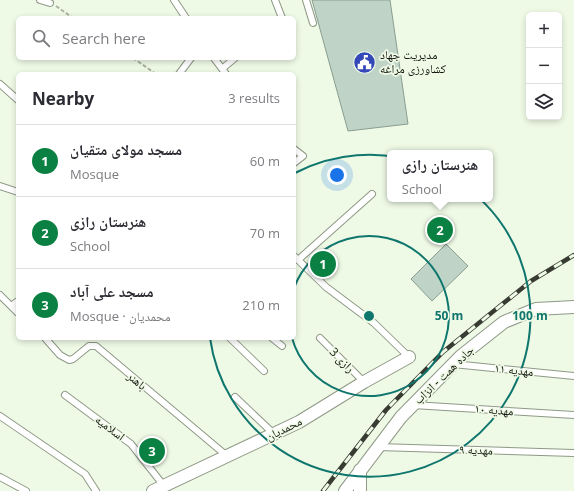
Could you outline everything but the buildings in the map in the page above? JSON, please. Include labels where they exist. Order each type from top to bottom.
[{"type":"street","name":"جاده همت - انزاب","points":[[345,491],[401,418],[461,356],[504,322],[536,309],[574,306]]},
{"type":"street","name":"محمدیان","points":[[159,489],[299,422],[364,382],[409,357]]},
{"type":"street","points":[[360,470],[360,491]]},
{"type":"lane","points":[[40,0],[50,3]]},
{"type":"lane","points":[[174,0],[185,16]]},
{"type":"lane","points":[[275,0],[281,16]]},
{"type":"lane","points":[[306,0],[313,24]]},
{"type":"lane","points":[[180,72],[190,60]]},
{"type":"lane","points":[[216,60],[225,72]]},
{"type":"lane","points":[[223,68],[233,60]]},
{"type":"lane","points":[[0,84],[16,98]]},
{"type":"lane","points":[[296,151],[303,156],[296,161]]},
{"type":"lane","points":[[0,186],[16,191]]},
{"type":"lane","points":[[372,194],[296,258],[326,287],[374,323],[409,357]]},
{"type":"lane","points":[[0,295],[16,311]]},
{"type":"lane","points":[[11,306],[16,302]]},
{"type":"lane","name":"رازی 3","points":[[320,338],[364,382]]},
{"type":"lane","name":"باهنر","points":[[47,340],[60,355],[69,360],[89,346],[96,346],[228,456]]},
{"type":"lane","points":[[232,340],[264,371]]},
{"type":"lane","points":[[274,340],[282,346]]},
{"type":"lane","name":"مهدیه ۱۱","points":[[453,364],[574,376]]},
{"type":"lane","name":"اسلاميه","points":[[65,395],[131,444],[159,489]]},
{"type":"lane","points":[[235,397],[274,434]]},
{"type":"lane","name":"مهدیه ۱۰","points":[[413,405],[574,415]]},
{"type":"lane","points":[[0,416],[85,474],[96,491]]},
{"type":"lane","name":"مهدیه ۹","points":[[378,447],[574,453]]},
{"type":"lane","points":[[0,477],[26,491]]},
{"type":"path","points":[[50,3],[70,16]]},
{"type":"path","points":[[135,60],[153,72]]},
{"type":"railway","points":[[323,491],[386,410],[443,352],[531,281],[574,255]]},
{"type":"place","name":"مدیریت جهاد کشاورزی مراغه","points":[[364,62]]},
{"type":"place","name":"هنرستان رازی","points":[[440,230]]},
{"type":"place","name":"مسجد مولای متقیان","points":[[323,264]]},
{"type":"place","name":"مسجد علی آباد","points":[[152,451]]}]
